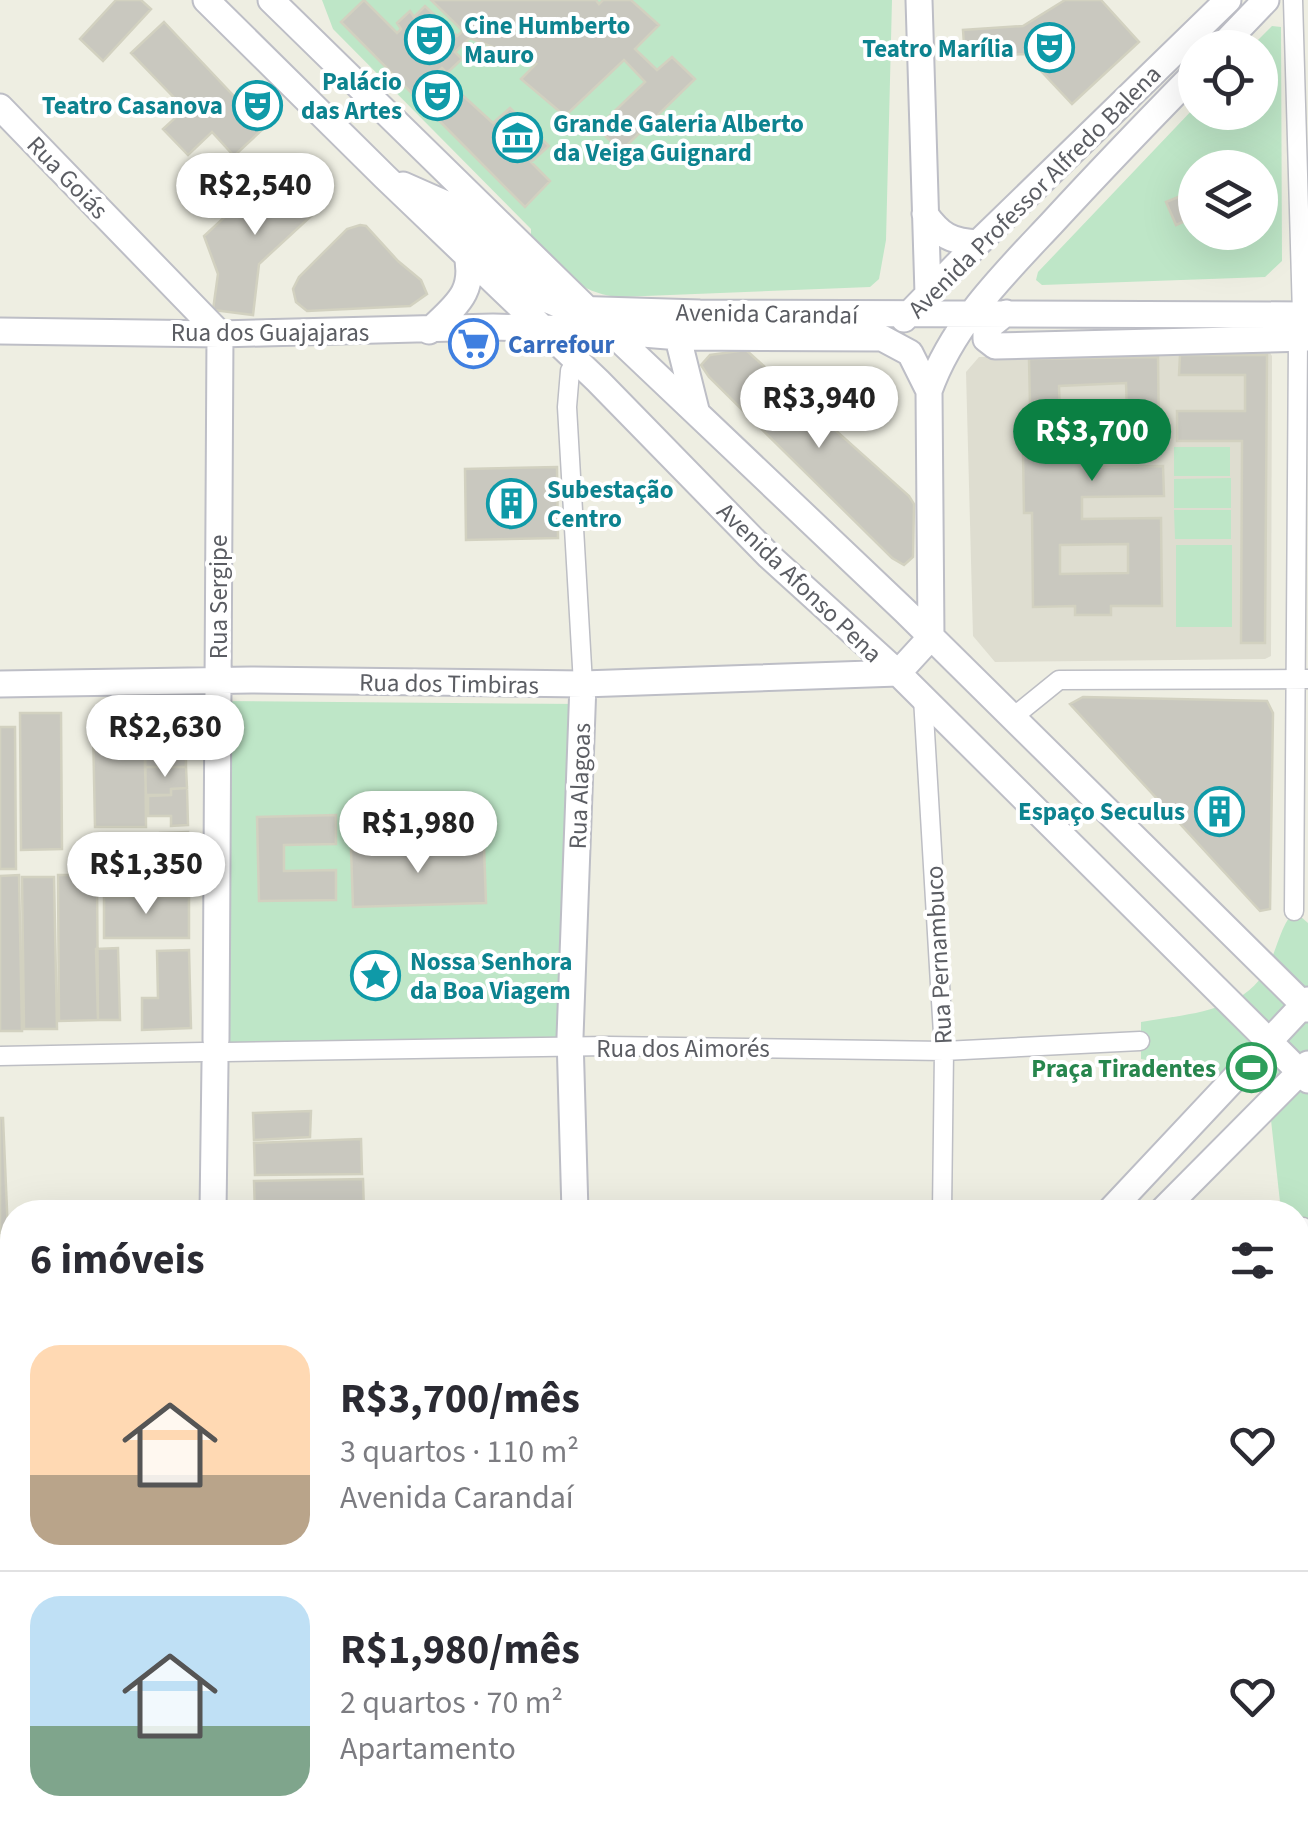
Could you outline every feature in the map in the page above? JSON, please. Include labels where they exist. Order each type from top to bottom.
[{"type":"street","name":"Avenida Afonso Pena","points":[[206,0],[385,177],[466,251],[769,556],[898,673],[1268,1043],[1305,1072]]},
{"type":"street","name":"Avenida Afonso Pena","points":[[272,0],[1306,1004]]},
{"type":"street","points":[[919,0],[928,294]]},
{"type":"street","name":"Avenida Professor Alfredo Balena","points":[[882,338],[1228,0]]},
{"type":"street","points":[[1237,30],[1266,0]]},
{"type":"street","points":[[1294,0],[1302,331],[1302,679],[1294,911]]},
{"type":"street","name":"Avenida Professor Alfredo Balena","points":[[929,391],[952,339],[973,313],[1018,259],[1178,91]]},
{"type":"street","name":"Rua Goiás","points":[[0,107],[220,334]]},
{"type":"street","points":[[385,177],[446,204],[543,298],[588,310]]},
{"type":"street","points":[[925,214],[939,234],[960,242],[978,242]]},
{"type":"street","points":[[429,331],[464,296],[471,271],[466,251]]},
{"type":"street","name":"Avenida Carandaí","points":[[588,310],[1006,314],[986,329],[986,339],[995,346],[1302,331]]},
{"type":"street","points":[[696,410],[680,337],[686,322],[700,312]]},
{"type":"street","name":"Avenida Carandaí","points":[[541,328],[680,337],[882,338]]},
{"type":"street","name":"Rua dos Guajajaras","points":[[0,331],[220,334],[541,328]]},
{"type":"street","points":[[576,361],[614,332]]},
{"type":"street","name":"Rua Sergipe","points":[[214,1200],[220,334]]},
{"type":"street","points":[[882,338],[910,353],[929,391],[931,638],[898,673]]},
{"type":"street","name":"Rua Alagoas","points":[[575,1200],[570,1048],[583,684],[567,407],[570,371],[576,361]]},
{"type":"street","name":"Rua dos Timbiras","points":[[0,684],[217,680],[583,684],[898,673]]},
{"type":"street","points":[[1012,718],[1059,680],[1302,679]]},
{"type":"street","name":"Rua Pernambuco","points":[[923,698],[944,1051],[942,1200]]},
{"type":"street","points":[[1120,1200],[1306,1004]]},
{"type":"street","name":"Rua dos Aimorés","points":[[0,1056],[570,1048],[944,1051],[1140,1041]]},
{"type":"street","points":[[1173,1200],[1305,1072]]},
{"type":"shaded area","points":[[1269,351],[1271,656],[995,662],[973,636],[966,372],[979,357]]},
{"type":"green space","points":[[322,0],[892,0],[886,240],[879,279],[870,287],[620,297],[582,286],[531,242],[531,229],[333,29]]},
{"type":"green space","points":[[1281,27],[1282,261],[1265,277],[1042,285],[1036,280],[1038,272],[1178,125],[1178,130],[1278,130],[1278,30],[1268,30]]},
{"type":"green space","points":[[1174,447],[1230,447],[1230,476],[1174,476]]},
{"type":"green space","points":[[1231,478],[1231,508],[1174,508],[1174,479]]},
{"type":"green space","points":[[1174,510],[1231,510],[1231,539],[1175,539]]},
{"type":"green space","points":[[1176,545],[1232,545],[1232,627],[1176,627]]},
{"type":"green space","points":[[217,701],[582,704],[575,1035],[552,1045],[225,1045]]},
{"type":"green space","name":"Praça Tiradentes","points":[[1294,911],[1308,923],[1308,1200],[1280,1200],[1269,1102],[1245,1078],[1141,1059],[1141,1022],[1212,1009],[1244,994],[1267,968]]},
{"type":"building","points":[[116,0],[141,0],[151,9],[103,61],[80,39]]},
{"type":"building","name":"Palácio das Artes","points":[[364,0],[397,33],[401,29],[397,23],[410,11],[414,17],[425,6],[457,36],[463,31],[431,0],[596,0],[599,4],[603,0],[631,0],[659,25],[635,49],[657,70],[672,57],[695,79],[621,151],[597,128],[645,82],[624,60],[565,116],[521,79],[536,64],[470,38],[455,52],[462,59],[447,73],[442,68],[437,72],[493,123],[510,108],[549,146],[531,162],[550,181],[525,207],[341,22]]},
{"type":"building","name":"Teatro Marília","points":[[1065,0],[1101,0],[1139,42],[1072,104],[1025,54],[965,58],[963,30],[1023,26]]},
{"type":"building","points":[[164,22],[264,128],[234,156],[212,132],[188,155],[163,129],[185,109],[131,53]]},
{"type":"building","points":[[281,165],[321,207],[259,264],[253,315],[213,310],[218,274],[204,236]]},
{"type":"building","points":[[1178,197],[1178,224],[1176,225],[1166,202]]},
{"type":"building","points":[[366,226],[421,280],[427,294],[410,306],[307,311],[296,302],[293,289],[299,277],[347,229]]},
{"type":"building","points":[[746,350],[909,496],[914,504],[913,557],[904,565],[892,558],[701,365],[710,355]]},
{"type":"building","points":[[1180,355],[1267,355],[1265,643],[1241,643],[1242,441],[1177,441],[1177,411],[1245,411],[1245,375],[1179,375]]},
{"type":"building","points":[[1158,357],[1159,442],[1081,443],[1082,467],[1163,466],[1164,496],[1082,497],[1082,519],[1161,518],[1162,606],[1111,606],[1111,615],[1075,615],[1075,606],[1033,607],[1032,513],[1024,513],[1023,450],[1031,450],[1029,359]],"holes":[[[1126,383],[1127,412],[1060,415],[1059,386]],[[1128,544],[1128,573],[1060,574],[1060,545]]]},
{"type":"building","name":"Subestação Centro","points":[[557,467],[558,538],[466,540],[465,469]]},
{"type":"building","name":"Espaço Seculus","points":[[1083,697],[1267,701],[1273,713],[1270,909],[1260,911],[1070,704]]},
{"type":"building","points":[[20,713],[61,713],[62,849],[21,850]]},
{"type":"building","points":[[186,725],[186,767],[145,767],[145,726]]},
{"type":"building","points":[[93,726],[145,726],[146,827],[95,827]]},
{"type":"building","points":[[0,727],[15,727],[16,869],[0,869]]},
{"type":"building","points":[[145,767],[186,767],[187,788],[171,789],[171,795],[146,795]]},
{"type":"building","points":[[187,788],[188,825],[171,826],[171,816],[148,816],[148,796],[171,795],[171,789]]},
{"type":"building","points":[[336,815],[336,844],[284,845],[284,871],[336,870],[336,900],[259,901],[257,817]]},
{"type":"building","points":[[188,832],[189,863],[134,865],[133,842],[160,841],[160,833]]},
{"type":"building","points":[[484,846],[486,903],[353,907],[351,850]]},
{"type":"building","points":[[186,869],[186,892],[138,893],[137,870]]},
{"type":"building","points":[[19,875],[22,1031],[0,1031],[0,876]]},
{"type":"building","points":[[58,875],[97,875],[98,1020],[59,1021]]},
{"type":"building","points":[[22,877],[54,877],[57,1029],[24,1029]]},
{"type":"building","points":[[104,897],[189,897],[189,938],[104,938]]},
{"type":"building","points":[[118,948],[120,1020],[98,1020],[96,949]]},
{"type":"building","points":[[189,950],[191,1028],[142,1030],[142,998],[158,998],[157,951]]},
{"type":"building","points":[[311,1111],[310,1137],[254,1140],[253,1113]]},
{"type":"building","points":[[0,1118],[3,1118],[7,1200],[0,1200]]},
{"type":"building","points":[[361,1139],[362,1174],[255,1175],[254,1143]]},
{"type":"building","points":[[363,1179],[364,1200],[255,1200],[254,1181]]},
{"type":"place","name":"Cine Humberto Mauro","points":[[429,39]]},
{"type":"place","name":"Teatro Marília","points":[[1049,48]]},
{"type":"place","name":"Palácio das Artes","points":[[437,95]]},
{"type":"place","name":"Teatro Casanova","points":[[258,105]]},
{"type":"place","name":"Grande Galeria Alberto da Veiga Guignard","points":[[518,137]]},
{"type":"place","name":"Carrefour","points":[[473,344]]},
{"type":"place","name":"Subestação Centro","points":[[512,503]]},
{"type":"place","name":"Espaço Seculus","points":[[1220,811]]},
{"type":"place","name":"Nossa Senhora da Boa Viagem","points":[[375,975]]},
{"type":"place","name":"Praça Tiradentes","points":[[1251,1068]]}]
